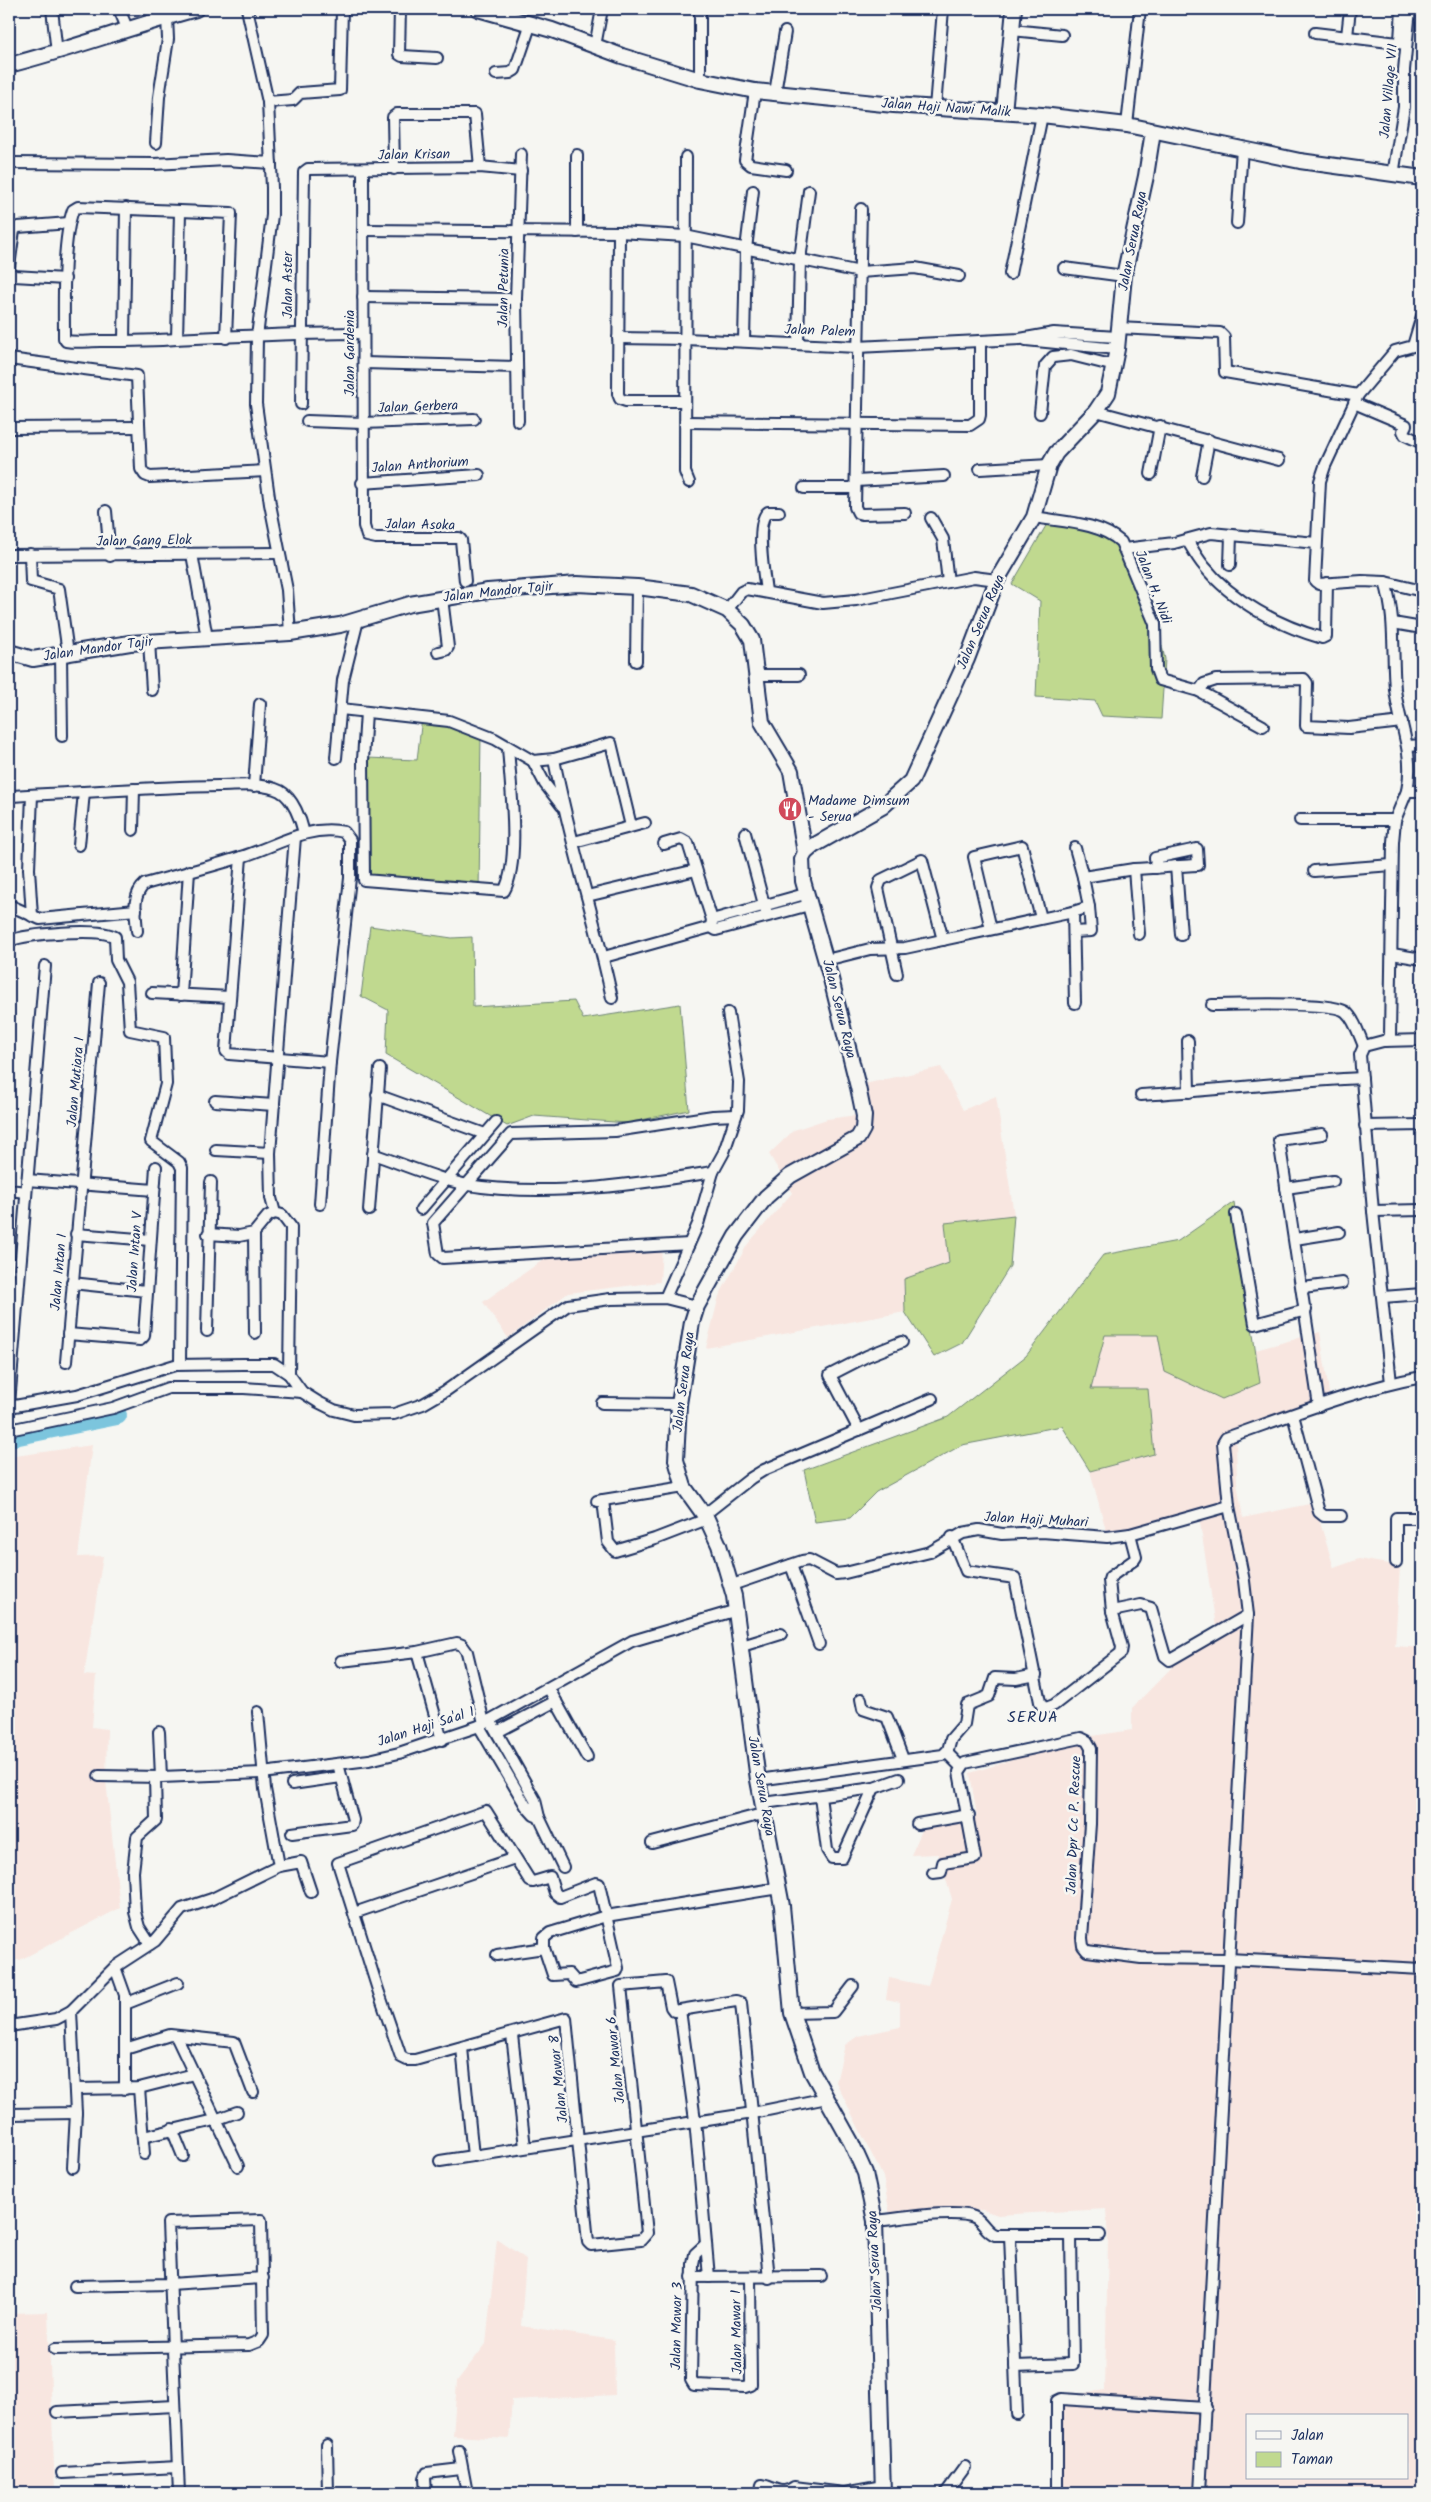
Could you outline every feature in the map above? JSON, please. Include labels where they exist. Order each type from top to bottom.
[{"type":"main road","points":[[9,65],[57,53],[170,14],[196,9]]},
{"type":"main road","name":"Jalan Haji Nawi Malik","points":[[478,9],[531,23],[700,80],[755,91],[935,108],[1042,115],[1127,125],[1242,148],[1300,162],[1422,178]]},
{"type":"main road","points":[[1004,112],[1014,9]]},
{"type":"main road","name":"Jalan Serua Raya","points":[[883,2490],[875,2221],[865,2173],[852,2142],[805,2056],[792,2013],[779,1888],[765,1808],[758,1780],[737,1610],[732,1585],[719,1545],[706,1517],[684,1486],[676,1460],[679,1404],[686,1349],[697,1306],[736,1236],[766,1197],[790,1176],[858,1138],[863,1130],[864,1116],[858,1087],[826,960],[807,900],[801,870],[805,853],[882,807],[911,781],[966,659],[997,580],[1034,517],[1049,465],[1056,453],[1096,411],[1108,393],[1114,366],[1124,276],[1146,176],[1153,131]]},
{"type":"main road","name":"Jalan Mandor Tajir","points":[[9,652],[33,658],[64,654],[98,646],[149,641],[290,633],[358,620],[393,608],[488,590],[553,586],[637,587],[691,594],[726,610],[743,625],[752,640],[762,722],[791,771],[795,784],[805,853]]},
{"type":"street","points":[[52,9],[57,53]]},
{"type":"street","points":[[119,9],[128,28]]},
{"type":"street","points":[[247,9],[268,102],[271,163],[272,215],[256,337],[256,404],[279,553],[287,590],[290,633]]},
{"type":"street","points":[[268,102],[294,100],[300,93],[340,90],[342,9]]},
{"type":"street","points":[[400,9],[399,54],[402,56],[437,58]]},
{"type":"street","points":[[595,46],[602,9]]},
{"type":"street","points":[[935,108],[943,9]]},
{"type":"street","points":[[1127,125],[1140,9]]},
{"type":"street","points":[[1347,36],[1350,9]]},
{"type":"street","name":"Jalan Village VII","points":[[1393,175],[1404,107],[1402,9]]},
{"type":"street","name":"Jalan Village VII","points":[[1403,44],[1410,9]]},
{"type":"street","points":[[700,13],[700,80]]},
{"type":"street","points":[[156,143],[159,97],[170,14]]},
{"type":"street","points":[[496,74],[510,74],[515,70],[531,23]]},
{"type":"street","points":[[1012,30],[1062,35]]},
{"type":"street","points":[[775,93],[785,32]]},
{"type":"street","points":[[1315,33],[1403,44]]},
{"type":"street","points":[[755,91],[745,160],[751,165],[786,170]]},
{"type":"street","points":[[394,169],[393,117],[396,114],[475,114],[480,167]]},
{"type":"street","points":[[1010,274],[1042,115]]},
{"type":"street","points":[[1237,223],[1242,148]]},
{"type":"street","name":"Jalan Petunia","points":[[518,421],[516,299],[521,154]]},
{"type":"street","points":[[577,154],[577,232]]},
{"type":"street","points":[[686,157],[685,472],[689,482]]},
{"type":"street","points":[[9,163],[154,164],[226,160],[271,163]]},
{"type":"street","name":"Jalan Krisan","points":[[308,169],[480,167],[520,171]]},
{"type":"street","name":"Jalan Aster","points":[[301,404],[302,176],[308,169]]},
{"type":"street","name":"Jalan Gardenia","points":[[363,169],[364,363],[362,482],[366,536]]},
{"type":"street","points":[[744,341],[746,249],[754,191]]},
{"type":"street","points":[[798,344],[800,260],[808,191]]},
{"type":"street","points":[[226,338],[231,213],[78,207],[73,210],[65,279],[64,338],[66,341],[124,341],[177,339],[226,338],[256,337],[301,333],[363,333]]},
{"type":"street","points":[[124,341],[126,208]]},
{"type":"street","points":[[861,209],[857,347],[856,507],[858,513],[905,513]]},
{"type":"street","points":[[177,339],[180,212]]},
{"type":"street","points":[[9,267],[14,230],[18,227],[70,223]]},
{"type":"street","points":[[363,230],[619,232],[685,236],[860,272],[916,268],[959,276]]},
{"type":"street","points":[[619,232],[618,394],[620,399],[626,401],[685,401]]},
{"type":"street","points":[[1064,268],[1124,276]]},
{"type":"street","points":[[9,271],[14,276],[65,279]]},
{"type":"street","points":[[363,297],[516,299]]},
{"type":"street","points":[[1422,316],[1413,346],[1395,351],[1356,399],[1322,474],[1315,581],[1319,584],[1362,580],[1385,582],[1422,591]]},
{"type":"street","name":"Jalan Palem","points":[[618,338],[744,341],[857,347],[1020,339],[1117,338],[1220,333],[1224,337],[1225,372],[1356,399]]},
{"type":"street","points":[[686,422],[970,425],[976,423],[980,415],[980,342]]},
{"type":"street","points":[[1040,413],[1045,366],[1053,357],[1071,355],[1114,366]]},
{"type":"street","points":[[9,359],[137,376],[141,469],[145,475],[150,477],[266,472]]},
{"type":"street","points":[[364,363],[517,367]]},
{"type":"street","points":[[1356,399],[1406,425],[1403,431],[1405,435],[1422,443]]},
{"type":"street","points":[[1096,411],[1160,426],[1279,460]]},
{"type":"street","name":"Jalan Gerbera","points":[[307,421],[363,423],[474,419]]},
{"type":"street","points":[[1152,474],[1160,426]]},
{"type":"street","points":[[9,428],[138,427]]},
{"type":"street","points":[[1202,476],[1209,440]]},
{"type":"street","points":[[980,469],[1049,465]]},
{"type":"street","name":"Jalan Anthorium","points":[[362,482],[479,475]]},
{"type":"street","points":[[804,488],[944,476]]},
{"type":"street","points":[[106,511],[110,556]]},
{"type":"street","points":[[766,591],[761,542],[763,519],[768,512],[779,512]]},
{"type":"street","name":"Jalan H. Nidi","points":[[1034,517],[1101,530],[1113,535],[1124,549],[1155,624],[1158,677],[1162,682],[1199,691],[1263,726]]},
{"type":"street","points":[[931,518],[943,538],[948,582]]},
{"type":"street","points":[[1124,549],[1187,540],[1211,533],[1316,544]]},
{"type":"street","points":[[1230,565],[1231,535]]},
{"type":"street","name":"Jalan Asoka","points":[[366,536],[376,538],[459,538],[461,540],[465,581]]},
{"type":"street","points":[[1187,540],[1202,564],[1224,587],[1277,622],[1322,638],[1326,636],[1327,584]]},
{"type":"street","name":"Jalan Gang Elok","points":[[9,555],[110,556],[279,553]]},
{"type":"street","points":[[30,554],[32,580],[59,589],[64,654],[62,736]]},
{"type":"street","points":[[192,554],[207,638]]},
{"type":"street","points":[[726,610],[742,592],[748,589],[822,603],[856,600],[974,578],[997,580]]},
{"type":"street","points":[[1384,1041],[1390,1036],[1392,865],[1395,820],[1407,791],[1410,776],[1408,746],[1395,690],[1393,623],[1385,582]]},
{"type":"street","points":[[636,661],[637,587]]},
{"type":"street","points":[[438,652],[446,650],[448,647],[442,598]]},
{"type":"street","points":[[336,758],[343,680],[358,620]]},
{"type":"street","points":[[1393,623],[1422,628]]},
{"type":"street","points":[[149,641],[152,690]]},
{"type":"street","points":[[756,675],[800,676]]},
{"type":"street","points":[[1199,691],[1204,684],[1216,680],[1304,679],[1307,683],[1306,726],[1349,728],[1402,722]]},
{"type":"street","points":[[254,786],[260,704]]},
{"type":"street","points":[[341,709],[450,721],[468,726],[533,761],[545,784],[564,809]]},
{"type":"street","points":[[366,712],[363,776],[364,880],[504,891],[510,878],[514,856],[508,747]]},
{"type":"street","points":[[533,761],[554,759],[611,743],[631,826]]},
{"type":"street","points":[[1408,746],[1422,745]]},
{"type":"street","points":[[554,759],[564,809],[604,957],[612,998]]},
{"type":"street","points":[[9,796],[134,789],[254,786],[281,792],[296,810],[299,836],[270,1153],[271,1198],[275,1213]]},
{"type":"street","points":[[133,830],[134,789]]},
{"type":"street","points":[[1407,791],[1422,792]]},
{"type":"street","points":[[79,844],[84,792]]},
{"type":"street","points":[[32,795],[29,869],[32,916]]},
{"type":"street","points":[[1300,820],[1395,820]]},
{"type":"street","points":[[574,842],[645,823]]},
{"type":"street","points":[[137,931],[136,910],[138,890],[145,884],[241,857],[299,836],[333,830],[344,832],[350,840],[350,878],[330,1062],[320,1204]]},
{"type":"street","points":[[745,833],[768,917]]},
{"type":"street","points":[[664,844],[681,839],[688,843],[712,923],[716,930],[768,917],[807,900]]},
{"type":"street","points":[[991,929],[974,857],[1022,846],[1041,918]]},
{"type":"street","points":[[1074,932],[1090,931],[1089,907],[1075,848]]},
{"type":"street","points":[[1083,877],[1134,869],[1156,868],[1198,865],[1197,849],[1155,858],[1156,868]]},
{"type":"street","points":[[241,857],[226,1047],[229,1054],[330,1062]]},
{"type":"street","points":[[897,974],[878,888],[881,880],[922,860],[943,940]]},
{"type":"street","points":[[1314,871],[1392,865]]},
{"type":"street","points":[[1176,866],[1181,935]]},
{"type":"street","points":[[1134,869],[1139,934]]},
{"type":"street","points":[[587,896],[696,870]]},
{"type":"street","points":[[181,995],[189,871]]},
{"type":"street","points":[[604,957],[764,906],[807,900]]},
{"type":"street","points":[[9,905],[40,920],[136,910]]},
{"type":"street","points":[[826,960],[870,949],[905,948],[1089,907]]},
{"type":"street","points":[[1073,912],[1075,1003]]},
{"type":"street","points":[[9,941],[31,934],[100,932],[115,937],[116,960],[127,982],[130,1030],[164,1037],[166,1084],[151,1141],[178,1162],[182,1168],[180,1364]]},
{"type":"street","points":[[1392,954],[1422,959]]},
{"type":"street","points":[[45,966],[26,1192],[13,1299],[9,1406],[77,1395],[180,1364],[274,1364],[289,1374],[302,1392],[318,1402],[354,1415],[394,1414],[423,1404],[447,1390],[568,1305],[610,1299],[665,1298],[697,1306]]},
{"type":"street","name":"Jalan Mutiara I","points":[[80,1184],[99,983]]},
{"type":"street","points":[[152,993],[230,997]]},
{"type":"street","points":[[1212,1004],[1311,1005],[1341,1009],[1350,1015],[1364,1046],[1360,1055],[1365,1126],[1391,1383]]},
{"type":"street","points":[[665,1298],[698,1224],[713,1172],[724,1152],[737,1112],[739,1082],[728,1013]]},
{"type":"street","points":[[1364,1046],[1384,1041],[1422,1040]]},
{"type":"street","points":[[1188,1041],[1189,1092]]},
{"type":"street","points":[[369,1210],[380,1068]]},
{"type":"street","points":[[1141,1095],[1314,1080],[1362,1078]]},
{"type":"street","points":[[378,1095],[485,1134]]},
{"type":"street","points":[[215,1101],[274,1105]]},
{"type":"street","points":[[689,1244],[443,1258],[438,1254],[433,1223],[464,1184],[508,1136],[515,1133],[615,1131],[737,1112]]},
{"type":"street","points":[[421,1209],[448,1180],[496,1122]]},
{"type":"street","points":[[1365,1126],[1422,1125]]},
{"type":"street","points":[[1319,1406],[1280,1140],[1322,1134]]},
{"type":"street","points":[[216,1150],[270,1153]]},
{"type":"street","points":[[373,1154],[448,1180],[482,1188],[542,1190],[620,1186],[713,1172]]},
{"type":"street","name":"Jalan Intan V","points":[[68,1334],[142,1339],[156,1167]]},
{"type":"street","points":[[27,1180],[154,1190]]},
{"type":"street","points":[[1286,1188],[1333,1181]]},
{"type":"street","points":[[207,1331],[208,1234],[211,1182]]},
{"type":"street","name":"Jalan Intan I","points":[[66,1362],[80,1184]]},
{"type":"street","points":[[9,1190],[26,1192]]},
{"type":"street","points":[[1373,1211],[1422,1210]]},
{"type":"street","points":[[208,1234],[239,1236],[254,1233],[268,1216],[275,1213],[282,1215],[291,1227],[289,1374]]},
{"type":"street","points":[[1236,1214],[1255,1324],[1306,1310]]},
{"type":"street","points":[[1295,1239],[1339,1232]]},
{"type":"street","points":[[254,1233],[255,1333]]},
{"type":"street","points":[[76,1234],[150,1240]]},
{"type":"street","points":[[1303,1288],[1342,1283]]},
{"type":"street","points":[[72,1284],[146,1291]]},
{"type":"street","points":[[1383,1297],[1422,1294]]},
{"type":"street","points":[[859,1430],[830,1375],[867,1356],[902,1342]]},
{"type":"street","points":[[1200,2493],[1248,1615],[1223,1450],[1226,1438],[1391,1383],[1422,1378]]},
{"type":"street","points":[[9,1430],[113,1408],[168,1388],[244,1388],[302,1392]]},
{"type":"street","points":[[684,1486],[600,1500],[608,1542],[615,1551],[655,1539],[706,1517],[751,1478],[764,1470],[932,1399]]},
{"type":"street","points":[[602,1403],[679,1404]]},
{"type":"street","points":[[1293,1415],[1320,1512],[1324,1516],[1341,1516]]},
{"type":"street","name":"Jalan Haji Muhari","points":[[732,1585],[810,1560],[830,1572],[845,1573],[915,1557],[930,1552],[952,1537],[979,1530],[1002,1534],[1042,1532],[1095,1538],[1130,1534],[1230,1506]]},
{"type":"street","points":[[1396,1562],[1396,1518],[1422,1518]]},
{"type":"street","points":[[952,1537],[966,1571],[1015,1578],[1040,1702],[1046,1708],[1054,1705],[1121,1653],[1122,1647],[1112,1611],[1109,1583],[1110,1577],[1123,1569],[1136,1557],[1130,1534]]},
{"type":"street","points":[[791,1565],[820,1644]]},
{"type":"street","points":[[1112,1611],[1141,1605],[1151,1608],[1165,1656],[1170,1660],[1248,1615]]},
{"type":"street","name":"Jalan Haji Sa'al 1","points":[[99,1776],[158,1777],[262,1773],[338,1764],[399,1753],[442,1740],[484,1723],[549,1689],[632,1641],[737,1610]]},
{"type":"street","points":[[742,1646],[781,1634]]},
{"type":"street","points":[[341,1661],[417,1652],[449,1644],[457,1643],[462,1645],[467,1652],[484,1723],[526,1806],[534,1815],[539,1817]]},
{"type":"street","points":[[417,1652],[442,1740]]},
{"type":"street","points":[[947,1753],[951,1739],[964,1724],[967,1705],[989,1696],[994,1678],[1016,1679],[1036,1676]]},
{"type":"street","points":[[549,1689],[587,1757]]},
{"type":"street","points":[[861,1699],[862,1707],[866,1711],[887,1717],[903,1759]]},
{"type":"street","points":[[497,1732],[556,1701]]},
{"type":"street","points":[[258,1712],[262,1773],[279,1866]]},
{"type":"street","points":[[484,1723],[497,1732],[535,1800],[539,1817],[563,1867]]},
{"type":"street","points":[[150,1944],[136,1920],[132,1872],[137,1837],[153,1823],[156,1816],[159,1732]]},
{"type":"street","name":"Jalan Dpr Cc P. Rescue","points":[[961,1767],[965,1763],[1081,1738],[1087,1741],[1091,1748],[1091,1796],[1083,1946],[1087,1951],[1094,1954],[1141,1958],[1228,1959]]},
{"type":"street","points":[[758,1780],[947,1753]]},
{"type":"street","points":[[933,1873],[941,1872],[942,1863],[975,1858],[960,1772],[961,1767],[947,1753]]},
{"type":"street","points":[[292,1833],[352,1825],[353,1820],[338,1764]]},
{"type":"street","points":[[292,1784],[341,1777]]},
{"type":"street","points":[[652,1843],[765,1808],[820,1796],[874,1788],[899,1779]]},
{"type":"street","points":[[820,1796],[827,1850],[832,1858],[842,1858],[874,1788]]},
{"type":"street","points":[[525,2147],[512,2034],[411,2060],[401,2057],[338,1863],[486,1810],[530,1881],[550,1878],[557,1896],[597,1883],[606,1916],[616,1971],[576,1982],[569,1974],[553,1975],[544,1948],[544,1938],[550,1934],[606,1916],[779,1888]]},
{"type":"street","points":[[917,1824],[968,1815]]},
{"type":"street","points":[[354,1913],[515,1858]]},
{"type":"street","points":[[9,2026],[56,2018],[71,2011],[115,1967],[150,1944],[182,1909],[212,1899],[279,1866],[302,1862],[311,1892]]},
{"type":"street","points":[[497,1955],[544,1948]]},
{"type":"street","points":[[1228,1959],[1422,1969]]},
{"type":"street","points":[[115,1967],[123,1986],[125,2004],[125,2089]]},
{"type":"street","name":"Jalan Mawar 6","points":[[578,2138],[589,2244],[641,2240],[647,2233],[638,2130],[621,1986],[666,1982],[672,2010],[680,2010]]},
{"type":"street","points":[[125,2004],[178,1983]]},
{"type":"street","points":[[792,2013],[833,2012],[853,1986]]},
{"type":"street","points":[[708,2277],[695,2120],[680,2010],[736,2001],[740,2003],[753,2113],[768,2278]]},
{"type":"street","points":[[71,2011],[76,2113],[73,2167]]},
{"type":"street","name":"Jalan Mawar 8","points":[[512,2034],[566,2018],[578,2138]]},
{"type":"street","points":[[125,2049],[164,2035],[234,2042],[253,2092]]},
{"type":"street","points":[[176,2036],[238,2166]]},
{"type":"street","points":[[462,2048],[473,2156]]},
{"type":"street","points":[[75,2090],[139,2088],[194,2074]]},
{"type":"street","points":[[139,2088],[144,2154]]},
{"type":"street","points":[[440,2161],[695,2120],[753,2113],[827,2098]]},
{"type":"street","points":[[143,2138],[215,2120],[236,2112]]},
{"type":"street","points":[[9,2114],[76,2113]]},
{"type":"street","points":[[172,2130],[183,2156]]},
{"type":"street","points":[[875,2221],[930,2215],[969,2216],[978,2220],[990,2234],[1100,2235]]},
{"type":"street","points":[[55,2349],[173,2348],[249,2345],[259,2342],[263,2335],[261,2220],[168,2223],[170,2284],[173,2348],[175,2406],[179,2493]]},
{"type":"street","points":[[1010,2235],[1017,2414]]},
{"type":"street","points":[[1015,2366],[1073,2364],[1071,2236]]},
{"type":"street","name":"Jalan Mawar 3","points":[[706,2244],[695,2254],[692,2276],[692,2383],[746,2387],[751,2385]]},
{"type":"street","points":[[692,2276],[768,2278],[821,2276]]},
{"type":"street","name":"Jalan Mawar 1","points":[[750,2277],[751,2385]]},
{"type":"street","points":[[76,2286],[170,2284],[263,2278]]},
{"type":"street","points":[[1058,2493],[1058,2401],[1061,2399],[1206,2408]]},
{"type":"street","points":[[57,2412],[175,2406]]},
{"type":"street","points":[[327,2445],[328,2493]]},
{"type":"street","points":[[459,2451],[461,2470],[467,2493]]},
{"type":"street","points":[[62,2473],[178,2467]]},
{"type":"street","points":[[946,2493],[964,2467]]},
{"type":"street","points":[[426,2493],[425,2478],[428,2473],[461,2470]]},
{"type":"street","points":[[760,2493],[762,2485],[779,2491],[791,2490],[794,2487],[844,2493],[883,2490]]},
{"type":"shaded area","points":[[941,1067],[963,1110],[996,1096],[1014,1215],[945,1223],[949,1263],[904,1279],[905,1312],[706,1348],[719,1296],[747,1245],[792,1193],[769,1154],[794,1130],[827,1119],[865,1114],[860,1085]]},
{"type":"shaded area","points":[[662,1248],[660,1282],[568,1293],[508,1338],[483,1302],[553,1253]]},
{"type":"shaded area","points":[[1320,1332],[1331,1406],[1236,1437],[1237,1482],[1243,1518],[1314,1503],[1334,1568],[1359,1559],[1400,1566],[1395,1646],[1422,1648],[1422,2493],[1062,2493],[1064,2396],[1105,2390],[1108,2239],[1106,2209],[998,2215],[983,2210],[890,2215],[883,2177],[836,2082],[845,2045],[858,2036],[900,2027],[900,2002],[886,1999],[889,1978],[928,1986],[952,1899],[938,1854],[911,1855],[924,1826],[977,1816],[970,1773],[1092,1736],[1132,1730],[1132,1708],[1176,1663],[1217,1633],[1199,1516],[1107,1534],[1090,1471],[1154,1454],[1091,1389],[1105,1334],[1159,1334],[1259,1383],[1256,1350]]},
{"type":"shaded area","points":[[92,1445],[78,1557],[103,1556],[84,1675],[96,1676],[92,1727],[107,1729],[106,1781],[120,1908],[20,1960],[9,1960],[9,1457]]},
{"type":"shaded area","points":[[497,2239],[526,2259],[521,2326],[614,2340],[615,2395],[512,2400],[509,2439],[453,2436],[457,2381],[486,2344]]},
{"type":"shaded area","points":[[48,2312],[55,2493],[9,2493],[9,2313]]},
{"type":"green space","points":[[1047,524],[1121,536],[1154,613],[1165,659],[1161,719],[1102,716],[1095,701],[1036,697],[1040,601],[1012,584]]},
{"type":"green space","points":[[422,718],[481,732],[479,893],[368,884],[367,758],[417,760]]},
{"type":"green space","points":[[370,926],[452,938],[472,937],[473,1007],[574,1001],[583,1019],[680,1004],[689,1110],[627,1123],[534,1116],[507,1126],[386,1055],[388,1010],[361,996]]},
{"type":"green space","points":[[1234,1202],[1260,1383],[1222,1399],[1165,1372],[1158,1335],[1105,1335],[1091,1389],[1148,1389],[1154,1454],[1090,1471],[1062,1426],[962,1445],[876,1492],[850,1518],[815,1522],[804,1470],[948,1417],[1026,1356],[1103,1255],[1178,1241]]},
{"type":"green space","points":[[1014,1215],[1010,1266],[962,1343],[934,1357],[905,1312],[904,1279],[949,1263],[945,1223]]},
{"type":"waterway","points":[[9,1437],[117,1415]]},
{"type":"place","name":"Madame Dimsum - Serua","points":[[790,809]]},
{"type":"district","name":"SERUA","points":[[1033,1717]]}]
